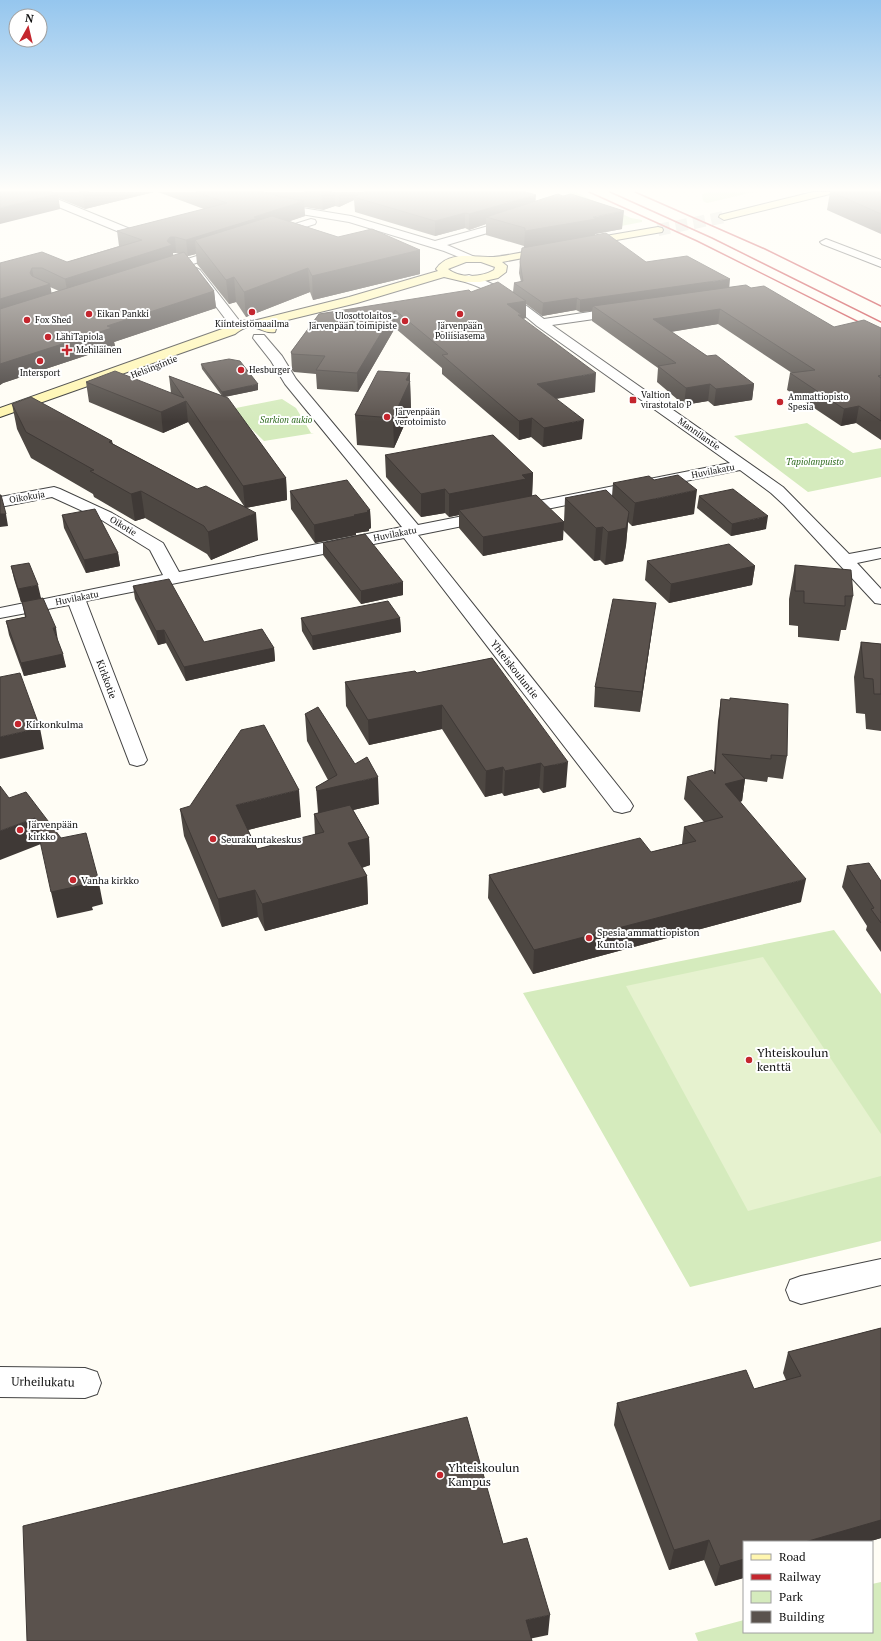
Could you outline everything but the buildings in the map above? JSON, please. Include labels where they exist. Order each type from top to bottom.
[{"type":"main road","points":[[442,269],[444,274]]},
{"type":"main road","points":[[255,324],[270,329],[355,304],[499,270]]},
{"type":"main road","points":[[270,329],[267,334],[243,333],[237,326],[255,324],[353,300],[444,274],[464,278]]},
{"type":"main road","name":"Helsingintie","points":[[0,413],[243,333]]},
{"type":"main road","name":"Helsingintie","points":[[0,423],[64,402],[243,333]]},
{"type":"street","points":[[150,274],[167,269]]},
{"type":"street","name":"Yhteiskouluntie","points":[[193,269],[243,333],[277,359],[290,381],[410,530],[622,806]]},
{"type":"street","points":[[499,270],[494,280],[501,286],[499,290]]},
{"type":"street","name":"Mannilantie","points":[[464,278],[481,282],[489,287],[499,290],[541,323],[743,465],[790,502],[881,599]]},
{"type":"street","points":[[541,323],[637,309]]},
{"type":"street","name":"Huvilakatu","points":[[0,613],[174,579],[410,530],[743,465]]},
{"type":"street","name":"Oikokuja","points":[[0,502],[54,492]]},
{"type":"street","name":"Oikotie","points":[[54,492],[106,516],[157,547],[174,579]]},
{"type":"street","points":[[846,560],[881,552]]},
{"type":"street","name":"Kirkkotie","points":[[76,598],[138,760]]},
{"type":"street","points":[[801,1290],[881,1272]]},
{"type":"street","name":"Urheilukatu","points":[[0,1382],[86,1383]]},
{"type":"green space","name":"Sarkion aukio","points":[[282,399],[296,408],[311,433],[314,433],[264,441],[231,409]]},
{"type":"green space","name":"Tapiolanpuisto","points":[[807,423],[853,453],[881,448],[881,477],[808,492],[734,436]]},
{"type":"green space","points":[[834,930],[881,994],[881,1241],[690,1287],[523,993]]},
{"type":"green space","name":"Yhteiskoulun kenttä","points":[[763,957],[881,1134],[881,1176],[748,1211],[626,986]]},
{"type":"green space","points":[[881,1582],[881,1641],[698,1641],[695,1633],[743,1620],[743,1633],[873,1633],[873,1584]]},
{"type":"railway","points":[[752,269],[881,333]]},
{"type":"railway","points":[[774,269],[881,322]]},
{"type":"railway","points":[[805,269],[881,306]]},
{"type":"place","name":"Kiinteistömaailma","points":[[252,312]]},
{"type":"place","name":"Eikan Pankki","points":[[89,314]]},
{"type":"place","name":"Järvenpään Poliisiasema","points":[[460,314]]},
{"type":"place","name":"Fox Shed","points":[[27,320]]},
{"type":"place","name":"Ulosottolaitos - Järvenpään toimipiste","points":[[405,321]]},
{"type":"place","name":"LähiTapiola","points":[[48,337]]},
{"type":"place","name":"Mehiläinen","points":[[67,350]]},
{"type":"place","name":"Intersport","points":[[40,361]]},
{"type":"place","name":"Hesburger","points":[[241,370]]},
{"type":"place","name":"Valtion virastotalo P","points":[[633,400]]},
{"type":"place","name":"Ammattiopisto Spesia","points":[[780,402]]},
{"type":"place","name":"Järvenpään verotoimisto","points":[[387,417]]},
{"type":"place","name":"Kirkonkulma","points":[[18,724]]},
{"type":"place","name":"Järvenpään kirkko","points":[[20,830]]},
{"type":"place","name":"Seurakuntakeskus","points":[[213,839]]},
{"type":"place","name":"Vanha kirkko","points":[[73,880]]},
{"type":"place","name":"Spesia ammattiopiston Kuntola","points":[[589,938]]},
{"type":"place","name":"Yhteiskoulun kenttä","points":[[749,1060]]},
{"type":"place","name":"Yhteiskoulun Kampus","points":[[440,1475]]}]
